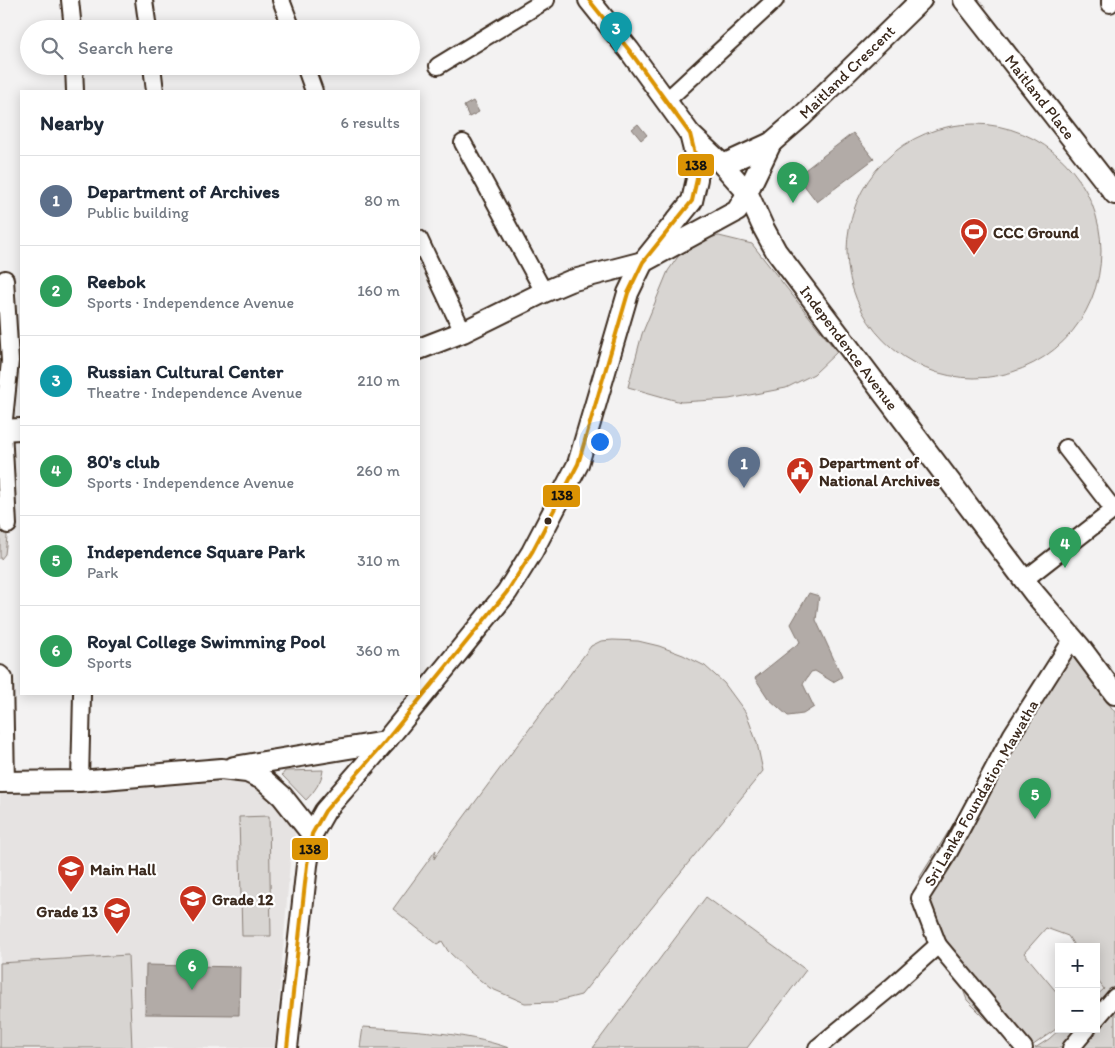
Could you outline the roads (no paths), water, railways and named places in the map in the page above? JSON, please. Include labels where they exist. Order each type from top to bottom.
[{"type":"main road","name":"Independence Avenue","points":[[589,0],[629,50],[690,134],[747,192],[776,251],[1024,580],[1057,622],[1073,638],[1115,694]]},
{"type":"main road","name":"Maitland Crescent","points":[[723,166],[771,143],[801,117],[922,0]]},
{"type":"main road","name":"Maitland Place","points":[[964,0],[1115,194]]},
{"type":"main road","points":[[288,1048],[307,865],[312,834],[325,811],[385,742],[507,592],[532,552],[578,464],[628,293],[643,262],[692,201],[697,179],[696,158],[690,134]]},
{"type":"main road","name":"Maitland Crescent","points":[[420,349],[463,332],[570,281],[643,262],[737,211],[771,143]]},
{"type":"main road","points":[[3,783],[80,781],[221,769],[385,742]]},
{"type":"main road","points":[[221,769],[247,772],[264,780],[282,796],[312,834]]},
{"type":"street","points":[[70,0],[71,20]]},
{"type":"street","points":[[144,0],[147,20]]},
{"type":"street","points":[[281,0],[289,20]]},
{"type":"street","points":[[438,66],[546,0]]},
{"type":"street","points":[[666,101],[776,0]]},
{"type":"street","points":[[74,75],[75,90]]},
{"type":"street","points":[[153,75],[155,90]]},
{"type":"street","points":[[308,75],[314,90]]},
{"type":"street","points":[[463,143],[544,292]]},
{"type":"street","points":[[420,241],[463,332]]},
{"type":"street","points":[[5,279],[10,361],[8,525]]},
{"type":"street","points":[[1024,580],[1115,510],[1066,448]]},
{"type":"street","name":"Sri Lanka Foundation Mawatha","points":[[938,945],[920,898],[949,852],[1012,734],[1073,638]]},
{"type":"street","points":[[0,674],[4,678],[3,783]]},
{"type":"street","points":[[80,781],[82,695]]},
{"type":"street","points":[[817,1048],[890,988],[938,945],[1024,1048]]},
{"type":"street","points":[[1100,1014],[1115,997]]},
{"type":"street","points":[[1071,1048],[1084,1033]]},
{"type":"place","name":"Russian Cultural Center","points":[[616,53]]},
{"type":"place","name":"Reebok","points":[[793,203]]},
{"type":"place","name":"CCC Ground","points":[[974,256]]},
{"type":"place","name":"Department of Archives","points":[[744,488]]},
{"type":"place","name":"Department of National Archives","points":[[800,495]]},
{"type":"place","name":"80's club","points":[[1065,568]]},
{"type":"place","name":"Independence Square Park","points":[[1035,819]]},
{"type":"place","name":"Main Hall","points":[[71,893]]},
{"type":"place","name":"Grade 12","points":[[193,923]]},
{"type":"place","name":"Grade 13","points":[[117,935]]},
{"type":"place","name":"Royal College Swimming Pool","points":[[192,990]]}]
